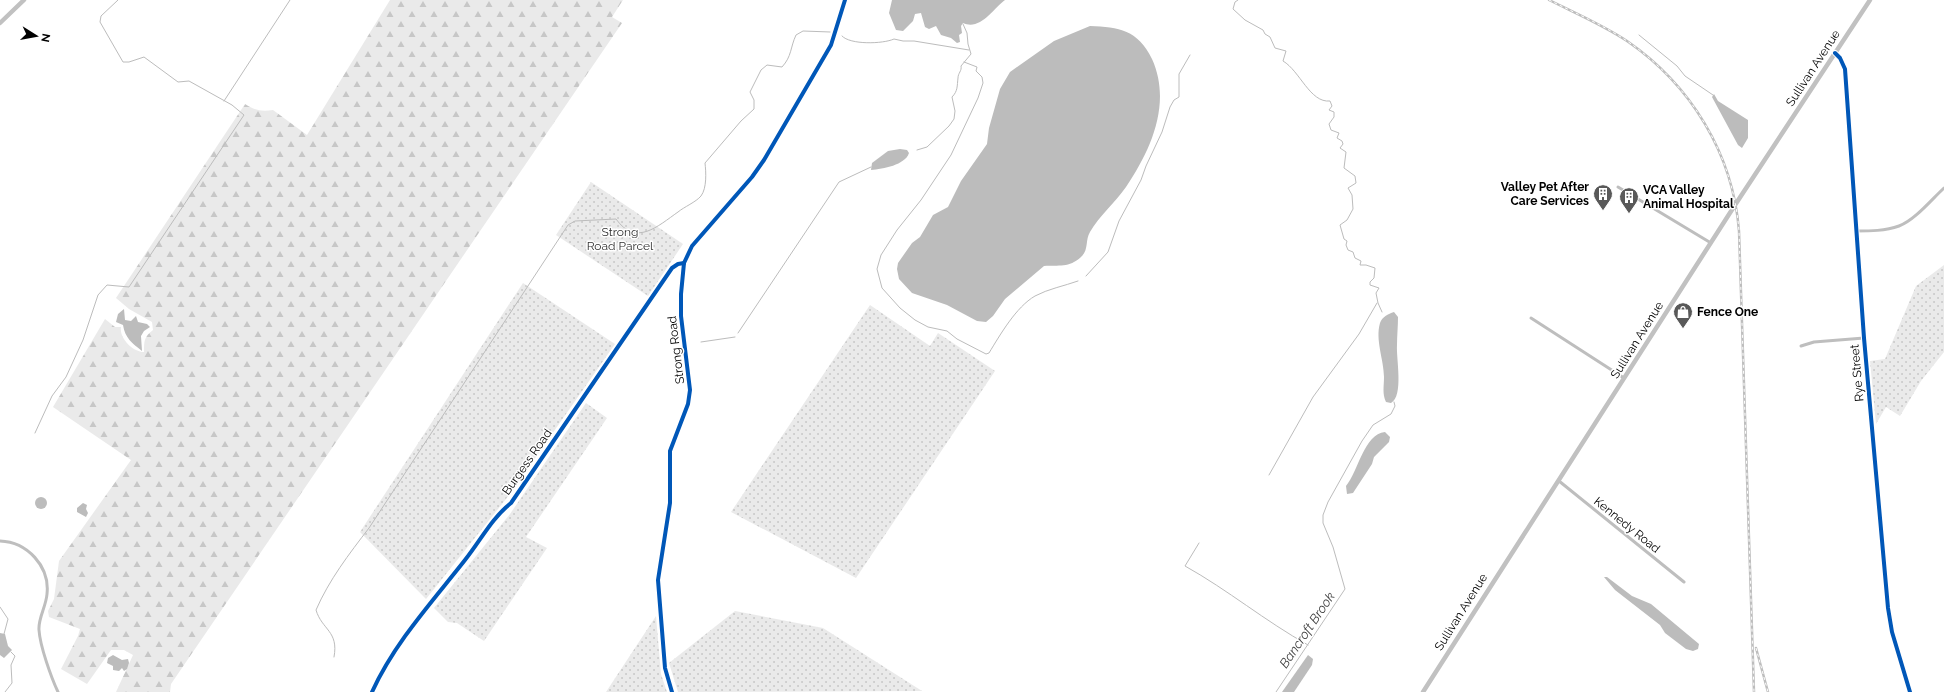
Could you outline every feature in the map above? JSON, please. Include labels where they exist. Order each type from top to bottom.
[{"type":"street","points":[[0,23],[24,0]]},
{"type":"street","name":"Strong Road","points":[[672,692],[665,668],[658,580],[670,503],[670,451],[688,404],[690,390],[681,316],[681,294],[684,263],[692,246],[752,177],[764,160],[831,44],[845,0]]},
{"type":"street","name":"Sullivan Avenue","points":[[1423,692],[1711,243],[1870,0]]},
{"type":"street","name":"Rye Street","points":[[1835,53],[1840,58],[1845,69],[1864,338],[1888,608],[1892,632],[1910,692]]},
{"type":"street","points":[[1618,187],[1711,243]]},
{"type":"street","points":[[1856,231],[1882,230],[1900,226],[1919,212],[1944,188]]},
{"type":"street","name":"Burgess Road","points":[[372,692],[389,658],[405,635],[465,560],[484,531],[500,512],[511,503],[672,268],[678,264],[684,263]]},
{"type":"street","points":[[1531,318],[1624,378]]},
{"type":"street","points":[[1801,346],[1814,342],[1864,338]]},
{"type":"street","name":"Kennedy Road","points":[[1559,481],[1684,582]]},
{"type":"street","points":[[0,541],[18,544],[29,551],[36,558],[45,578],[47,593],[39,631],[58,692]]},
{"type":"green space","points":[[390,0],[623,0],[612,17],[622,23],[171,684],[170,692],[116,692],[133,655],[124,650],[111,650],[87,684],[61,669],[80,629],[49,617],[48,611],[54,599],[59,561],[131,460],[53,407],[105,319],[115,327],[121,327],[124,340],[131,347],[135,350],[144,352],[145,340],[153,330],[152,322],[129,309],[116,298],[245,104],[258,110],[273,110],[307,135]]},
{"type":"green space","name":"Strong Road Parcel","points":[[591,182],[683,244],[648,296],[556,235]]},
{"type":"green space","points":[[1944,265],[1944,352],[1921,381],[1900,416],[1886,407],[1876,424],[1870,361],[1885,359],[1916,286]]},
{"type":"green space","points":[[523,283],[615,344],[510,494],[426,599],[360,532]]},
{"type":"green space","points":[[870,305],[930,346],[938,333],[995,371],[856,578],[731,512]]},
{"type":"green space","points":[[586,403],[607,418],[526,537],[547,548],[484,641],[457,623],[448,622],[434,608],[510,514]]},
{"type":"green space","points":[[735,611],[823,628],[922,691],[678,692],[669,663]]},
{"type":"green space","points":[[656,616],[661,674],[667,692],[606,692]]},
{"type":"shaded area","points":[[892,0],[1005,0],[981,22],[969,25],[963,23],[961,26],[962,33],[959,35],[960,42],[957,43],[951,38],[941,35],[936,26],[929,29],[925,27],[921,13],[915,14],[913,21],[903,31],[896,30],[889,13]]},
{"type":"shaded area","points":[[1090,26],[1119,29],[1134,36],[1147,49],[1152,59],[1158,76],[1160,92],[1156,126],[1143,158],[1126,187],[1098,220],[1090,232],[1085,251],[1081,257],[1077,261],[1068,264],[1059,266],[1044,266],[1005,299],[993,316],[986,322],[977,321],[947,305],[912,293],[899,279],[897,269],[898,263],[912,243],[920,237],[933,215],[948,207],[961,181],[987,144],[989,128],[1000,89],[1010,72],[1054,41]]},
{"type":"shaded area","points":[[1714,94],[1718,101],[1748,120],[1748,138],[1742,148],[1738,145],[1712,97]]},
{"type":"shaded area","points":[[900,149],[907,150],[909,153],[903,161],[893,166],[871,170],[872,163],[888,151]]},
{"type":"shaded area","points":[[124,309],[125,320],[131,321],[136,316],[138,322],[147,324],[150,327],[144,331],[141,336],[142,351],[127,337],[123,325],[116,322],[118,314]]},
{"type":"shaded area","points":[[1394,312],[1398,317],[1398,385],[1395,399],[1391,403],[1386,402],[1384,396],[1384,370],[1379,343],[1379,330],[1382,319]]},
{"type":"shaded area","points":[[1385,432],[1390,437],[1389,442],[1374,457],[1372,464],[1353,493],[1347,494],[1346,486],[1362,454],[1372,439],[1378,434]]},
{"type":"shaded area","points":[[39,497],[43,497],[47,503],[43,509],[39,509],[35,505],[35,501]]},
{"type":"shaded area","points":[[83,503],[87,505],[86,509],[88,513],[86,517],[77,512],[77,508]]},
{"type":"shaded area","points":[[1604,577],[1607,577],[1632,596],[1651,604],[1699,644],[1698,649],[1693,651],[1686,649],[1665,633],[1660,625],[1615,590]]},
{"type":"shaded area","points":[[0,633],[5,634],[8,646],[12,650],[4,658],[0,655]]},
{"type":"shaded area","points":[[113,655],[122,660],[128,659],[129,663],[127,669],[124,671],[122,668],[119,671],[113,670],[113,666],[107,663],[108,658]]},
{"type":"shaded area","points":[[1308,655],[1313,659],[1312,665],[1294,692],[1282,692]]},
{"type":"waterway","points":[[35,433],[52,396],[66,377],[83,340],[98,295],[107,285],[129,287],[244,115],[232,105],[189,81],[178,82],[144,57],[129,62],[123,62],[100,22],[101,16],[118,0]]},
{"type":"waterway","points":[[224,101],[290,0]]},
{"type":"waterway","name":"Bancroft Brook","points":[[1238,0],[1235,2],[1233,9],[1245,20],[1263,30],[1265,34],[1270,37],[1275,48],[1286,51],[1283,61],[1295,72],[1311,92],[1323,100],[1330,101],[1332,106],[1329,110],[1334,112],[1334,117],[1329,124],[1331,130],[1339,133],[1337,138],[1342,141],[1343,144],[1340,148],[1346,152],[1344,168],[1355,176],[1356,183],[1348,188],[1352,195],[1353,209],[1347,220],[1340,225],[1344,239],[1347,241],[1346,245],[1348,250],[1353,252],[1355,258],[1361,261],[1360,265],[1375,268],[1374,278],[1370,282],[1370,285],[1379,288],[1376,293],[1382,312]]},
{"type":"waterway","points":[[917,150],[927,147],[949,126],[954,119],[955,111],[952,97],[956,90],[961,66],[971,54],[967,33],[963,24]]},
{"type":"waterway","points":[[334,657],[335,648],[332,636],[316,610],[321,599],[333,578],[369,528],[568,225],[575,221],[616,219],[631,232],[639,233],[655,228],[696,200],[701,196],[704,189],[706,175],[705,163],[741,121],[754,109],[754,100],[750,92],[761,70],[767,65],[782,67],[789,55],[796,35],[803,31],[830,32]]},
{"type":"waterway","points":[[1639,35],[1677,66],[1685,76],[1713,95]]},
{"type":"waterway","points":[[842,36],[852,41],[867,43],[889,41],[894,39],[969,50]]},
{"type":"waterway","points":[[1086,276],[1108,252],[1119,221],[1141,180],[1162,132],[1170,107],[1174,100],[1179,97],[1179,74],[1190,55]]},
{"type":"waterway","points":[[964,62],[977,67],[976,71],[982,77],[983,83],[978,98],[951,155],[921,200],[897,230],[881,255],[877,269],[882,288],[900,308],[915,320],[928,327],[947,331],[957,339],[986,354],[989,353],[1015,314],[1028,301],[1045,291],[1078,281]]},
{"type":"waterway","points":[[738,333],[839,182],[871,167]]},
{"type":"waterway","points":[[1269,475],[1313,397],[1359,334],[1377,303]]},
{"type":"waterway","points":[[701,342],[735,337]]},
{"type":"waterway","name":"Bancroft Brook","points":[[1276,692],[1345,589],[1333,547],[1323,523],[1323,515],[1328,502],[1362,441],[1373,425],[1391,414],[1395,406],[1394,402]]},
{"type":"waterway","points":[[1199,543],[1185,566],[1308,645]]},
{"type":"waterway","points":[[0,607],[8,619],[4,634]]},
{"type":"waterway","points":[[5,692],[12,683],[11,665],[15,656],[11,652]]},
{"type":"railway","points":[[1549,0],[1599,24],[1618,35],[1650,59],[1671,78],[1689,100],[1705,124],[1718,149],[1728,175],[1735,203],[1739,231],[1754,692]]},
{"type":"railway","points":[[1756,648],[1768,692]]},
{"type":"cycle path","points":[[672,692],[665,668],[658,580],[670,503],[670,451],[688,404],[690,390],[681,316],[681,294],[684,263],[692,246],[752,177],[764,160],[831,45],[845,0]]},
{"type":"cycle path","points":[[1835,53],[1840,58],[1845,69],[1864,338],[1888,608],[1892,632],[1910,692]]},
{"type":"cycle path","points":[[372,692],[381,674],[403,639],[492,523],[511,503],[672,268],[678,264],[684,263]]},
{"type":"place","name":"Valley Pet After Care Services","points":[[1603,211]]},
{"type":"place","name":"VCA Valley Animal Hospital","points":[[1629,214]]},
{"type":"place","name":"Fence One","points":[[1683,329]]}]
